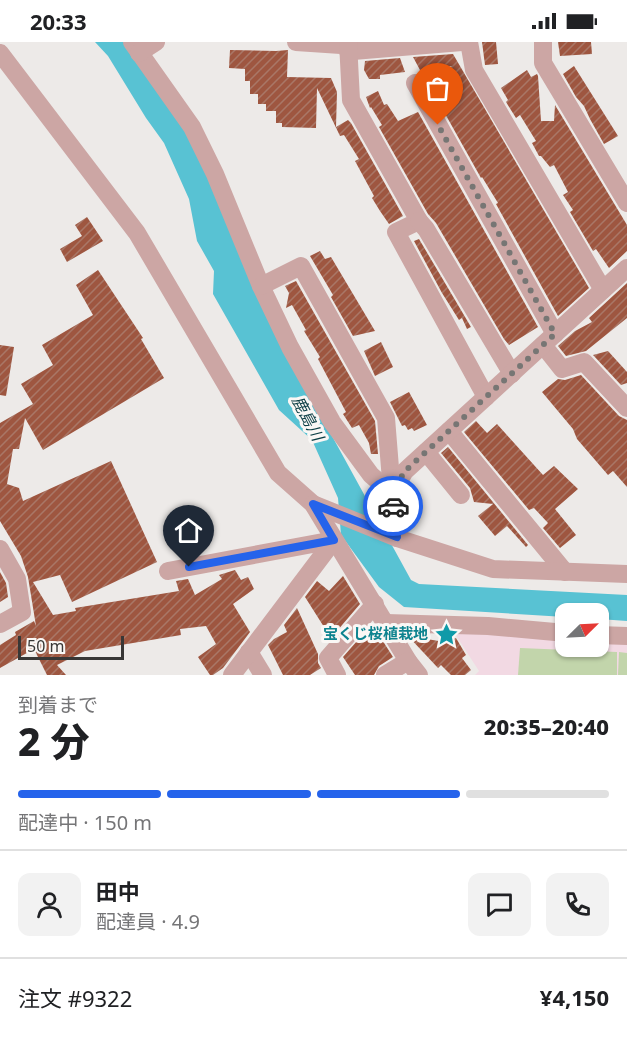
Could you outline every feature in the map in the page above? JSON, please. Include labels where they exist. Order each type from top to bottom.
[{"type":"street","points":[[156,42],[136,47],[192,127],[215,174],[261,286],[290,347],[332,422],[371,475],[392,493]]},
{"type":"street","points":[[296,42],[348,45]]},
{"type":"street","points":[[348,45],[353,51],[462,42]]},
{"type":"street","points":[[469,42],[474,70],[551,190],[603,290]]},
{"type":"street","points":[[543,42],[543,63],[627,203]]},
{"type":"street","points":[[348,45],[351,100],[419,221],[512,374]]},
{"type":"street","points":[[0,53],[137,233],[278,473],[313,504],[375,604],[413,668],[385,675]]},
{"type":"street","points":[[415,83],[549,339],[562,369],[584,362],[627,408]]},
{"type":"street","points":[[419,221],[396,232],[486,397]]},
{"type":"street","points":[[261,286],[301,266],[386,418],[397,537]]},
{"type":"street","points":[[392,493],[405,471],[627,268]]},
{"type":"street","points":[[449,431],[565,572]]},
{"type":"street","points":[[426,452],[460,495]]},
{"type":"street","points":[[313,504],[397,537],[493,569],[627,574]]},
{"type":"street","points":[[168,571],[334,540]]},
{"type":"street","points":[[232,675],[334,540]]},
{"type":"street","points":[[0,549],[17,579],[22,612],[0,624]]},
{"type":"street","points":[[337,675],[328,658],[375,604]]},
{"type":"street","points":[[386,623],[488,626],[555,632]]},
{"type":"street","points":[[609,635],[627,636]]},
{"type":"street","points":[[249,652],[263,675]]},
{"type":"shaded area","points":[[453,631],[555,638],[555,657],[609,657],[609,641],[627,642],[627,675],[475,675],[479,671]]},
{"type":"green space","points":[[520,648],[555,649],[555,657],[609,657],[609,652],[617,652],[617,675],[518,675]]},
{"type":"green space","points":[[619,652],[627,653],[627,675],[618,675]]},
{"type":"water","name":"鹿島川","points":[[95,42],[125,42],[191,140],[326,425],[411,580],[419,584],[627,595],[627,621],[609,620],[609,603],[555,603],[555,616],[404,607],[379,587],[341,535],[338,498],[312,440],[279,410],[213,294],[214,271],[197,241],[189,199],[164,143],[108,56]]},
{"type":"building","points":[[482,42],[496,42],[498,64],[485,65]]},
{"type":"building","points":[[558,42],[591,42],[592,54],[560,56]]},
{"type":"building","points":[[230,50],[288,50],[287,77],[331,78],[337,92],[336,127],[348,120],[351,123],[403,216],[389,224],[380,211],[355,161],[359,159],[344,135],[340,136],[317,88],[316,128],[282,127],[282,123],[276,123],[276,111],[266,111],[266,104],[258,104],[258,94],[250,94],[250,81],[245,81],[245,69],[229,68]]},
{"type":"building","points":[[453,54],[589,288],[558,316],[496,204],[498,203],[481,178],[429,85],[452,66],[420,70],[413,57]]},
{"type":"building","points":[[400,58],[405,72],[380,75],[380,79],[369,79],[364,70],[365,61]]},
{"type":"building","points":[[574,66],[618,136],[604,144],[584,106],[563,74]]},
{"type":"building","points":[[527,70],[531,77],[537,74],[538,76],[541,121],[554,121],[555,105],[627,225],[627,251],[609,268],[596,249],[593,251],[570,212],[573,210],[563,195],[568,192],[554,165],[550,167],[539,156],[532,143],[536,141],[520,115],[516,118],[506,102],[508,100],[501,88]]},
{"type":"building","points":[[378,91],[384,105],[387,104],[398,121],[418,112],[538,327],[509,345],[436,223],[428,214],[379,127],[382,125],[370,108],[366,97]]},
{"type":"building","points":[[87,217],[103,241],[67,262],[60,249],[82,236],[75,225]]},
{"type":"building","points":[[419,239],[471,327],[467,329],[462,318],[459,320],[442,293],[414,241]]},
{"type":"building","points":[[320,251],[325,259],[331,257],[375,331],[353,336],[310,256]]},
{"type":"building","points":[[98,270],[143,338],[141,339],[164,378],[43,450],[25,418],[19,449],[13,449],[7,484],[19,488],[23,501],[111,461],[157,562],[72,602],[60,575],[33,582],[53,615],[76,611],[75,608],[179,591],[176,581],[188,579],[195,595],[222,579],[219,575],[235,570],[241,580],[248,577],[254,589],[233,604],[250,632],[223,668],[213,675],[210,675],[198,657],[216,644],[206,626],[180,629],[181,635],[85,651],[57,665],[66,675],[47,675],[34,649],[0,668],[0,645],[16,635],[15,632],[34,621],[36,626],[28,577],[21,556],[0,521],[0,423],[33,404],[21,384],[53,365],[42,345],[93,315],[76,285]]},
{"type":"building","points":[[296,281],[375,421],[378,454],[371,454],[369,443],[359,425],[352,428],[343,414],[346,412],[318,359],[320,357],[304,331],[306,330],[292,305],[286,308],[289,293],[285,286]]},
{"type":"building","points":[[627,283],[627,318],[586,351],[566,356],[558,346],[575,331],[592,322],[589,318]]},
{"type":"building","points":[[381,342],[393,367],[375,376],[364,351]]},
{"type":"building","points":[[0,345],[14,347],[6,396],[0,395]]},
{"type":"building","points":[[608,351],[627,372],[627,383],[621,385],[593,355]]},
{"type":"building","points":[[581,375],[619,416],[627,420],[627,487],[613,471],[608,475],[577,439],[573,429],[542,392],[558,379],[565,380]]},
{"type":"building","points":[[409,392],[427,425],[414,431],[412,428],[408,430],[405,425],[402,426],[390,402]]},
{"type":"building","points":[[476,421],[487,433],[497,424],[543,475],[554,466],[578,489],[555,509],[576,535],[560,548],[543,528],[548,523],[534,508],[529,510],[464,432]]},
{"type":"building","points":[[448,447],[528,545],[526,547],[507,526],[495,536],[478,516],[493,504],[474,502],[470,488],[441,453]]},
{"type":"building","points":[[0,572],[6,583],[8,597],[0,602]]},
{"type":"building","points":[[343,576],[360,604],[331,638],[305,597],[317,581],[329,591]]},
{"type":"building","points":[[297,608],[318,654],[318,663],[321,668],[310,675],[283,675],[268,645],[287,632],[284,625]]},
{"type":"building","points":[[372,624],[393,657],[379,666],[374,675],[355,675],[343,657]]},
{"type":"building","points":[[408,636],[445,642],[456,638],[466,655],[462,658],[471,670],[465,675],[451,675],[441,665],[438,668]]},
{"type":"way so far","points":[[393,506],[392,493],[405,471],[555,334],[438,125]]},
{"type":"place","name":"宝くじ桜植栽地","points":[[446,634]]},
{"type":"route","points":[[189,567],[334,540],[313,504],[397,537],[393,506]]}]
